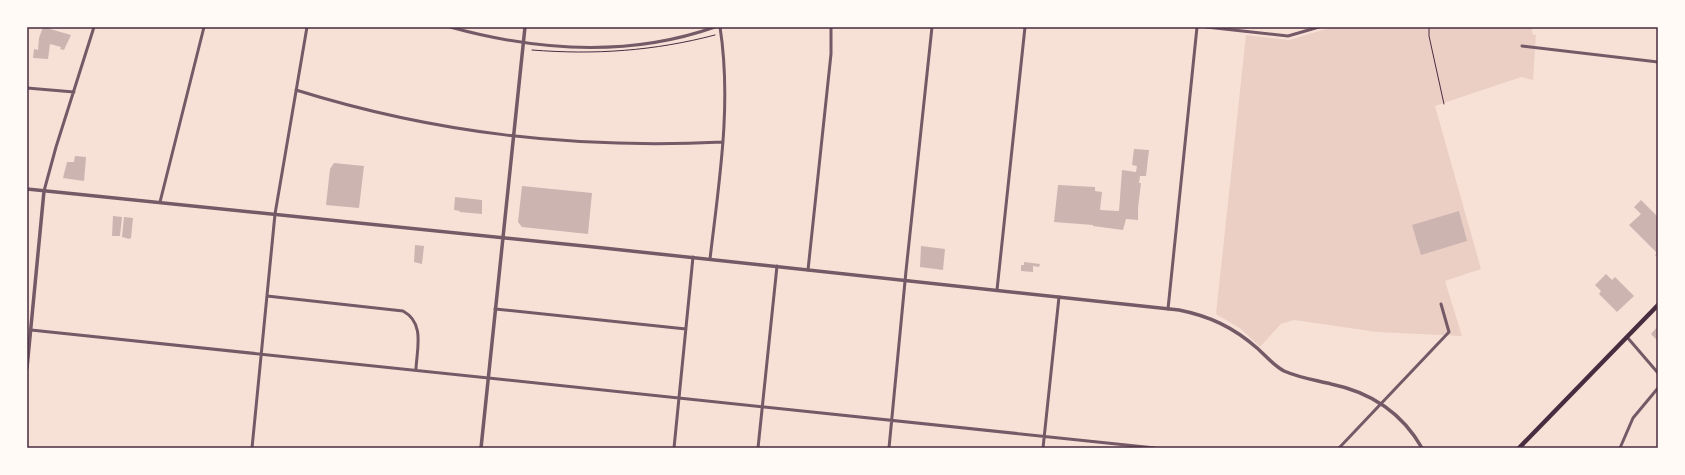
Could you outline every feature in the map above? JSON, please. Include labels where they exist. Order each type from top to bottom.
[{"type":"main road","points":[[1519,448],[1658,305]]},
{"type":"street","points":[[27,368],[44,191],[94,27]]},
{"type":"street","points":[[160,202],[204,27]]},
{"type":"street","points":[[252,448],[275,214],[307,27]]},
{"type":"street","points":[[450,27],[482,36],[523,43],[595,48],[657,42],[695,34],[715,27]]},
{"type":"street","points":[[481,448],[524,27]]},
{"type":"street","points":[[710,259],[723,142],[726,83],[720,27]]},
{"type":"street","points":[[808,270],[831,54],[831,27]]},
{"type":"street","points":[[890,448],[932,27]]},
{"type":"street","points":[[997,290],[1025,27]]},
{"type":"street","points":[[1168,309],[1197,27]]},
{"type":"street","points":[[1206,27],[1288,36],[1319,27]]},
{"type":"street","points":[[1522,46],[1658,62]]},
{"type":"street","points":[[27,88],[74,92]]},
{"type":"street","points":[[296,90],[358,109],[407,120],[458,129],[513,136],[616,144],[723,142]]},
{"type":"street","points":[[27,189],[693,257],[1195,313],[1224,324],[1258,349],[1272,364],[1284,371],[1307,380],[1350,388],[1381,403],[1402,420],[1422,448]]},
{"type":"street","points":[[674,448],[693,257]]},
{"type":"street","points":[[758,448],[777,266]]},
{"type":"street","points":[[267,296],[402,310],[414,319],[418,330],[416,369]]},
{"type":"street","points":[[1043,448],[1058,297]]},
{"type":"street","points":[[1338,448],[1449,332],[1441,304]]},
{"type":"street","points":[[495,309],[686,329]]},
{"type":"street","points":[[31,330],[680,397],[892,422],[1155,448]]},
{"type":"street","points":[[1627,337],[1658,373]]},
{"type":"street","points":[[1620,448],[1632,418],[1658,388]]},
{"type":"path","points":[[1429,27],[1429,36],[1444,104]]},
{"type":"shaded area","points":[[1333,27],[1531,27],[1533,35],[1536,35],[1533,80],[1521,77],[1435,106],[1481,269],[1445,281],[1462,336],[1377,332],[1294,320],[1281,324],[1260,347],[1241,329],[1216,314],[1246,35],[1289,40]]},
{"type":"building","points":[[43,27],[49,27],[50,29],[71,35],[64,50],[60,49],[61,47],[50,44],[48,59],[33,58],[34,49],[38,50],[39,38]]},
{"type":"building","points":[[1134,149],[1149,150],[1146,176],[1140,176],[1139,183],[1141,183],[1138,220],[1126,219],[1123,230],[1093,225],[1054,222],[1058,185],[1095,187],[1095,191],[1102,192],[1100,210],[1119,211],[1122,170],[1136,172],[1137,166],[1132,165]]},
{"type":"building","points":[[75,156],[86,157],[84,181],[63,178],[67,162],[74,162]]},
{"type":"building","points":[[334,163],[364,166],[359,208],[326,205],[330,169]]},
{"type":"building","points":[[522,186],[592,193],[588,234],[522,227],[518,222]]},
{"type":"building","points":[[455,197],[482,200],[482,214],[459,212],[460,211],[454,210]]},
{"type":"building","points":[[1641,200],[1658,217],[1658,258],[1655,255],[1657,253],[1629,225],[1641,214],[1634,207]]},
{"type":"building","points":[[1459,211],[1467,241],[1421,255],[1412,225]]},
{"type":"building","points":[[113,216],[122,217],[120,236],[112,236]]},
{"type":"building","points":[[124,217],[133,218],[131,238],[129,239],[122,237]]},
{"type":"building","points":[[415,245],[424,246],[422,264],[414,262]]},
{"type":"building","points":[[921,246],[945,249],[943,270],[920,267]]},
{"type":"building","points":[[1024,262],[1040,264],[1039,267],[1033,266],[1033,272],[1021,271],[1021,265],[1024,265]]},
{"type":"building","points":[[1606,274],[1612,280],[1615,277],[1634,296],[1617,312],[1599,294],[1601,291],[1595,285]]},
{"type":"building","points":[[1658,326],[1658,341],[1651,334]]}]
